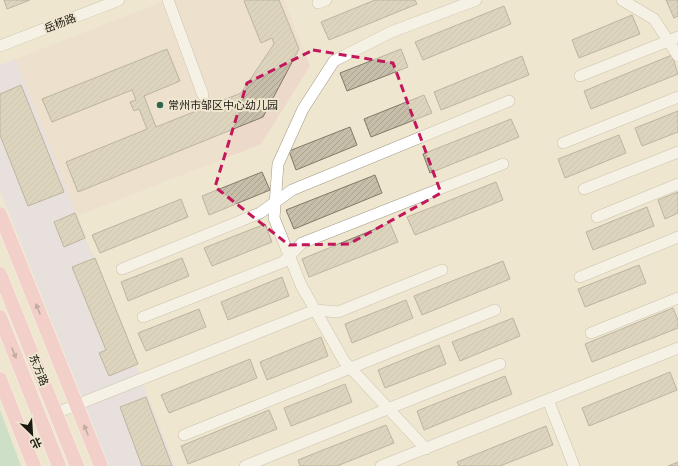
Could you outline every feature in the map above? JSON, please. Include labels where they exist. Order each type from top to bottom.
[{"type":"main road","points":[[0,214],[101,466]]},
{"type":"main road","name":"东方路","points":[[0,274],[77,466]]},
{"type":"main road","name":"东方路","points":[[0,317],[59,466]]},
{"type":"main road","points":[[0,379],[34,466]]},
{"type":"street","name":"岳杨路","points":[[0,46],[119,0]]},
{"type":"street","points":[[168,0],[203,94]]},
{"type":"street","points":[[426,448],[344,361],[301,285],[274,218],[278,164],[303,109],[334,61],[391,32],[476,0]]},
{"type":"street","points":[[627,1],[654,19],[673,39],[678,56]]},
{"type":"street","points":[[580,76],[673,39]]},
{"type":"street","points":[[563,143],[678,97]]},
{"type":"street","points":[[122,269],[260,213],[292,190],[509,101]]},
{"type":"street","points":[[584,189],[678,152]]},
{"type":"street","points":[[143,317],[283,262],[302,243],[503,164]]},
{"type":"street","points":[[597,217],[678,184]]},
{"type":"street","points":[[580,277],[678,237]]},
{"type":"street","points":[[56,413],[315,310],[338,312],[442,270]]},
{"type":"street","points":[[591,333],[678,298]]},
{"type":"street","points":[[184,435],[495,310]]},
{"type":"street","points":[[381,466],[678,348]]},
{"type":"street","points":[[245,466],[500,364]]},
{"type":"street","points":[[548,400],[574,466]]},
{"type":"highlighted area","points":[[313,50],[393,63],[441,193],[349,244],[289,245],[215,187],[247,83]]},
{"type":"shaded area","name":"常州市邹区中心幼儿园","points":[[167,0],[284,0],[310,66],[261,144],[77,216],[16,59]]},
{"type":"shaded area","points":[[16,59],[175,466],[109,466],[0,190],[0,65]]},
{"type":"green space","points":[[0,410],[21,466],[0,466]]},
{"type":"building","points":[[4,0],[30,0],[7,9]]},
{"type":"building","points":[[279,0],[299,49],[263,117],[78,192],[66,162],[147,129],[139,109],[134,111],[130,102],[136,100],[132,90],[52,122],[42,99],[167,49],[180,81],[144,96],[156,127],[241,93],[274,44],[272,38],[261,43],[244,1]]},
{"type":"building","points":[[375,0],[415,0],[417,4],[329,40],[321,22]]},
{"type":"building","points":[[666,0],[678,0],[678,16],[674,18]]},
{"type":"building","points":[[504,6],[511,24],[423,60],[415,42]]},
{"type":"building","points":[[632,15],[640,34],[579,58],[572,40]]},
{"type":"building","points":[[401,49],[408,67],[347,91],[340,73]]},
{"type":"building","points":[[672,55],[678,74],[591,109],[584,91]]},
{"type":"building","points":[[522,56],[529,75],[441,110],[434,92]]},
{"type":"building","points":[[21,85],[64,192],[28,206],[0,135],[0,94]]},
{"type":"building","points":[[424,95],[432,113],[371,137],[364,119]]},
{"type":"building","points":[[678,111],[678,132],[642,146],[635,128]]},
{"type":"building","points":[[511,119],[519,137],[430,173],[423,154]]},
{"type":"building","points":[[350,127],[357,145],[296,170],[289,151]]},
{"type":"building","points":[[619,135],[626,153],[565,178],[558,159]]},
{"type":"building","points":[[262,172],[270,190],[209,215],[202,196]]},
{"type":"building","points":[[375,175],[382,193],[294,229],[286,210]]},
{"type":"building","points":[[496,182],[503,200],[415,235],[407,217]]},
{"type":"building","points":[[678,192],[678,213],[665,219],[658,200]]},
{"type":"building","points":[[181,199],[188,217],[100,253],[92,235]]},
{"type":"building","points":[[647,207],[654,226],[593,250],[586,232]]},
{"type":"building","points":[[75,213],[85,238],[64,247],[54,222]]},
{"type":"building","points":[[390,223],[398,242],[309,277],[302,259]]},
{"type":"building","points":[[265,224],[272,242],[212,266],[204,248]]},
{"type":"building","points":[[95,258],[138,364],[109,376],[99,353],[106,350],[72,267]]},
{"type":"building","points":[[182,258],[189,276],[128,301],[121,282]]},
{"type":"building","points":[[503,261],[510,279],[422,315],[414,296]]},
{"type":"building","points":[[639,265],[646,283],[585,307],[578,289]]},
{"type":"building","points":[[282,277],[289,296],[228,320],[221,302]]},
{"type":"building","points":[[406,300],[413,318],[352,343],[345,324]]},
{"type":"building","points":[[673,308],[678,320],[678,328],[592,362],[585,344]]},
{"type":"building","points":[[199,309],[206,327],[146,351],[138,333]]},
{"type":"building","points":[[513,318],[520,336],[460,361],[452,342]]},
{"type":"building","points":[[321,337],[328,356],[267,380],[260,362]]},
{"type":"building","points":[[439,345],[446,364],[385,388],[378,370]]},
{"type":"building","points":[[250,359],[257,378],[169,413],[161,395]]},
{"type":"building","points":[[670,372],[677,390],[589,426],[582,408]]},
{"type":"building","points":[[505,376],[512,394],[424,430],[417,411]]},
{"type":"building","points":[[345,384],[352,402],[291,426],[284,408]]},
{"type":"building","points":[[146,397],[172,466],[142,466],[120,407]]},
{"type":"building","points":[[269,410],[277,429],[188,464],[181,446]]},
{"type":"building","points":[[386,425],[394,443],[337,466],[300,466],[298,460]]},
{"type":"building","points":[[546,426],[553,445],[500,466],[459,466],[457,462]]},
{"type":"building","points":[[678,462],[678,466],[668,466]]},
{"type":"place","name":"常州市邹区中心幼儿园","points":[[160,105]]}]
